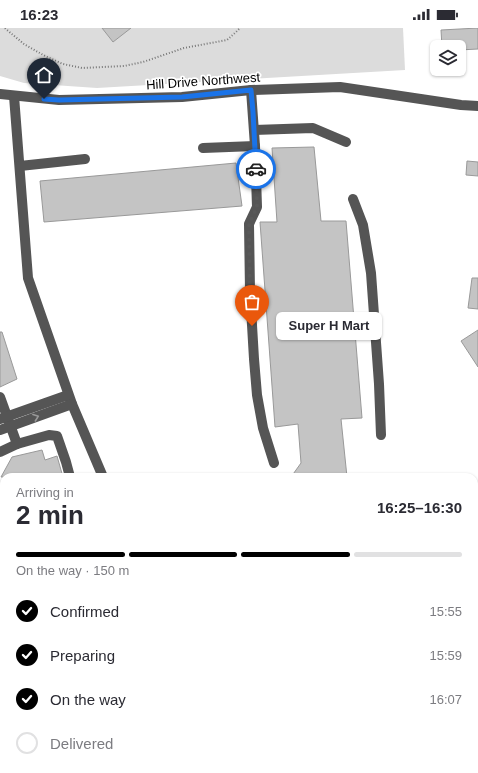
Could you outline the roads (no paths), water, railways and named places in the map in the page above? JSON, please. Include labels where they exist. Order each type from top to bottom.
[{"type":"street","name":"Hill Drive Northwest","points":[[0,94],[59,100],[182,97],[251,90],[340,87],[461,105],[478,106]]},
{"type":"street","points":[[251,90],[257,207],[249,224],[250,291],[257,395],[263,428],[274,463]]},
{"type":"street","points":[[14,96],[28,278],[70,399],[101,473]]},
{"type":"street","points":[[254,130],[313,128],[346,142]]},
{"type":"street","points":[[203,148],[255,146]]},
{"type":"street","points":[[20,166],[85,159]]},
{"type":"street","points":[[353,199],[363,225],[371,273],[381,435]]},
{"type":"street","points":[[0,397],[3,417],[11,426],[17,444]]},
{"type":"street","points":[[3,417],[70,399]]},
{"type":"street","points":[[0,430],[70,399]]},
{"type":"street","points":[[0,452],[17,444],[49,435],[57,436],[69,473]]},
{"type":"place","name":"Super H Mart","points":[[252,326]]}]
